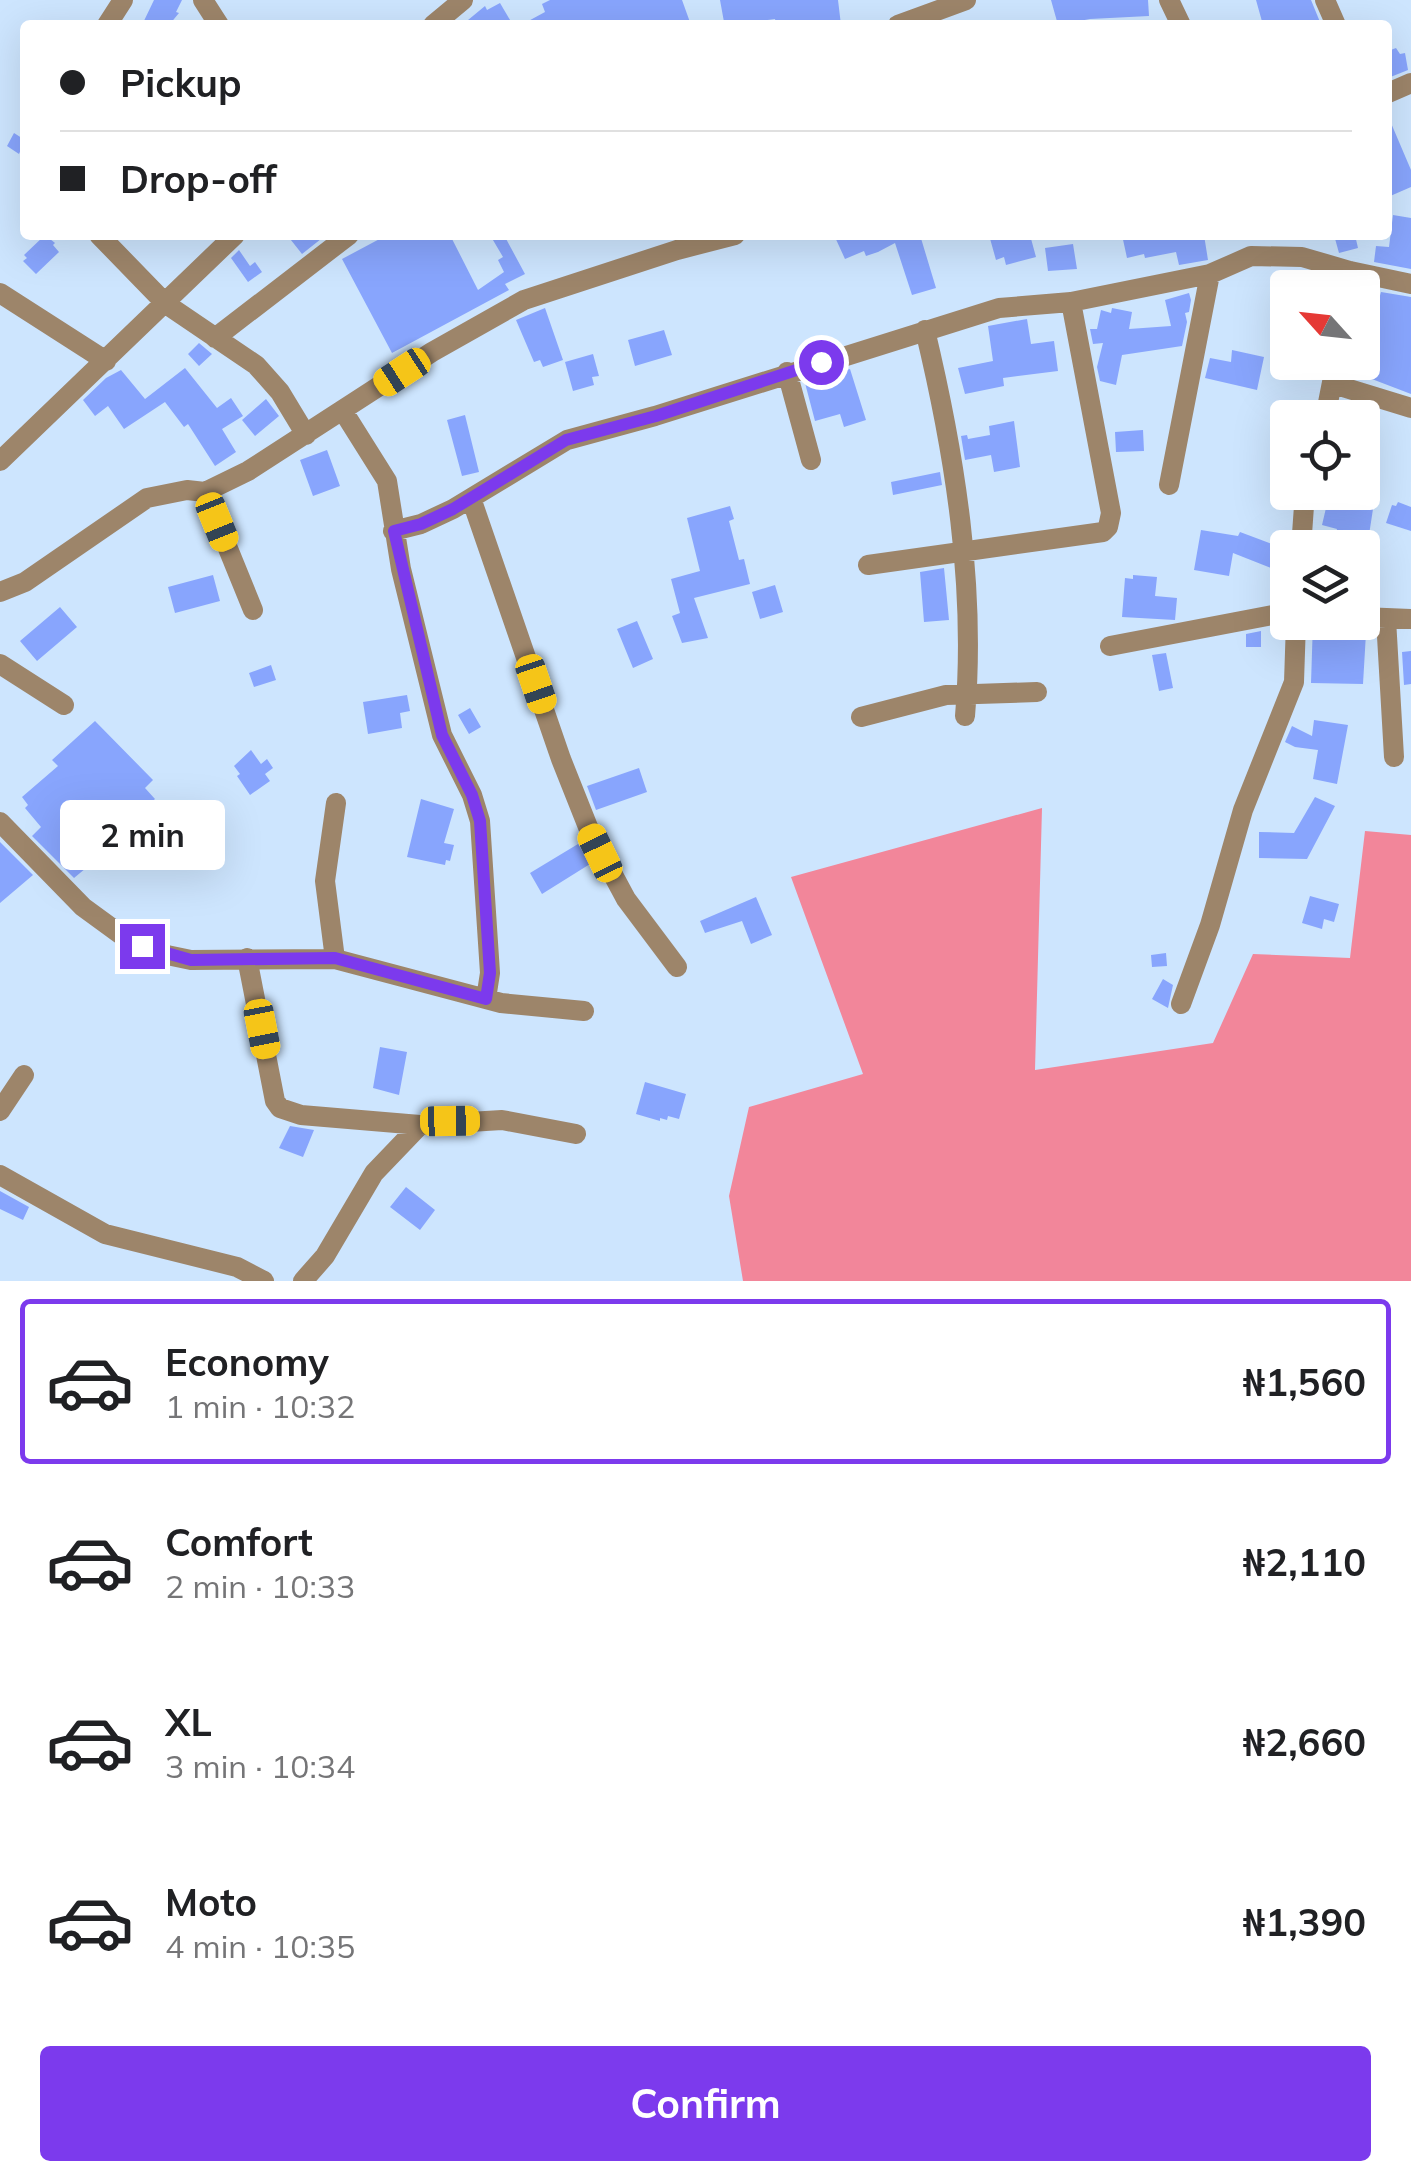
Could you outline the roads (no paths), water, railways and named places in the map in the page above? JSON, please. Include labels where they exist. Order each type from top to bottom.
[{"type":"street","points":[[439,20],[463,0]]},
{"type":"street","points":[[912,20],[966,0]]},
{"type":"street","points":[[104,240],[166,304],[256,365],[280,392],[306,436]]},
{"type":"street","points":[[0,462],[230,240]]},
{"type":"street","points":[[216,338],[343,240]]},
{"type":"street","points":[[0,592],[25,582],[148,498],[187,490],[205,492],[248,471],[432,352],[524,300],[671,243]]},
{"type":"street","points":[[394,531],[421,524],[471,498],[566,440],[656,416],[999,308],[1071,302],[1210,274],[1249,245],[1302,257],[1328,270]]},
{"type":"street","points":[[1170,485],[1210,274]]},
{"type":"street","points":[[1380,282],[1411,284]]},
{"type":"street","points":[[0,293],[106,360]]},
{"type":"street","points":[[868,564],[1067,539],[1103,532],[1108,527],[1111,513],[1071,302]]},
{"type":"street","points":[[925,330],[955,475],[963,551],[965,716]]},
{"type":"street","points":[[787,372],[812,460]]},
{"type":"street","points":[[1349,380],[1411,408]]},
{"type":"street","points":[[343,411],[386,481],[442,735],[472,795],[480,821],[490,973],[486,999]]},
{"type":"street","points":[[205,492],[253,610]]},
{"type":"street","points":[[471,498],[590,832],[614,882],[677,967]]},
{"type":"street","points":[[1110,646],[1270,615]]},
{"type":"street","points":[[1380,618],[1411,619]]},
{"type":"street","points":[[1386,619],[1394,756]]},
{"type":"street","points":[[1181,1004],[1210,925],[1243,810],[1294,682],[1295,640]]},
{"type":"street","points":[[0,664],[64,705]]},
{"type":"street","points":[[861,717],[907,703],[967,694],[1037,692]]},
{"type":"street","points":[[335,958],[325,882],[336,803]]},
{"type":"street","points":[[0,822],[83,907],[120,934],[167,955],[191,960],[335,958],[501,1004],[584,1011]]},
{"type":"street","points":[[248,958],[280,1108],[300,1115],[420,1125],[502,1120],[576,1134]]},
{"type":"street","points":[[0,1112],[24,1075]]},
{"type":"street","points":[[303,1281],[325,1256],[374,1172],[420,1125]]},
{"type":"street","points":[[0,1174],[105,1234],[237,1267],[264,1281]]}]
